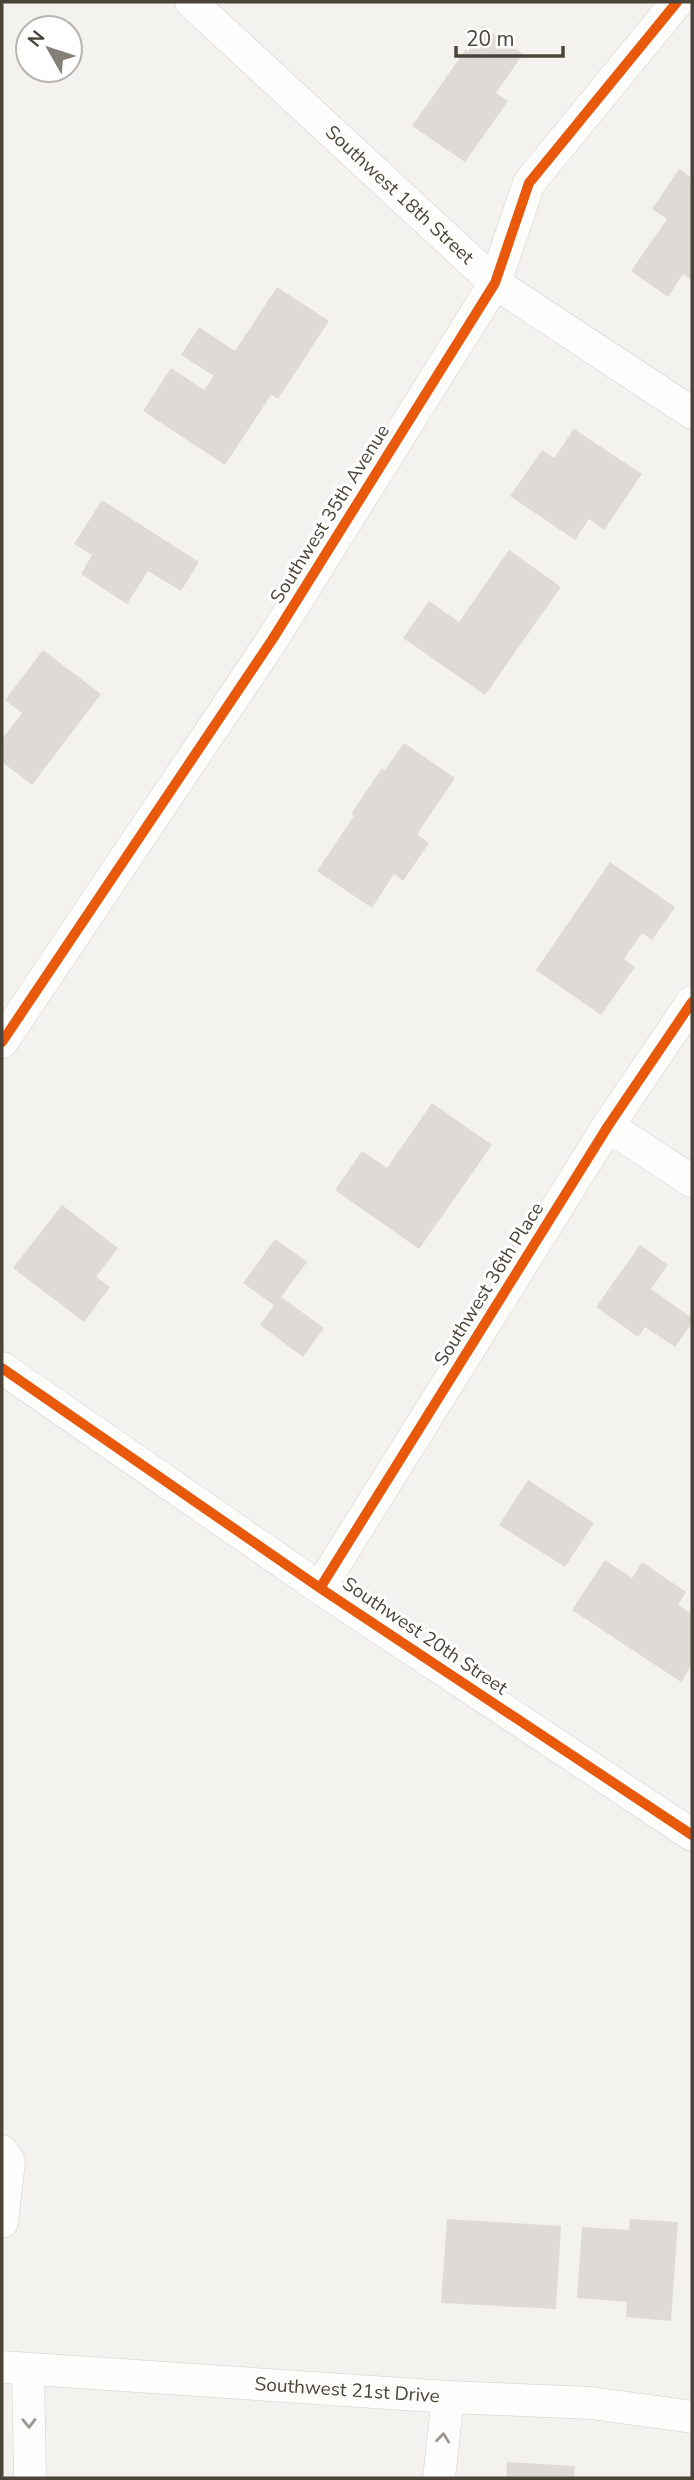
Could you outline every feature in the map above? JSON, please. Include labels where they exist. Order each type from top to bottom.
[{"type":"street","name":"Southwest 18th Street","points":[[191,2],[495,283],[692,414]]},
{"type":"street","name":"Southwest 35th Avenue","points":[[2,1042],[272,640],[495,283],[529,183],[677,2]]},
{"type":"street","name":"Southwest 36th Place","points":[[320,1588],[608,1126],[692,1002]]},
{"type":"street","points":[[608,1126],[692,1181]]},
{"type":"street","name":"Southwest 20th Street","points":[[2,1368],[320,1588],[692,1835]]},
{"type":"street","points":[[2,2151],[9,2162],[2,2222]]},
{"type":"street","points":[[15,2368],[30,2478]]},
{"type":"street","name":"Southwest 21st Drive","points":[[15,2368],[448,2397],[591,2403],[692,2417]]},
{"type":"street","points":[[439,2478],[448,2397]]},
{"type":"building","points":[[482,26],[523,54],[496,93],[508,101],[465,162],[412,126]]},
{"type":"building","points":[[679,169],[692,178],[692,281],[683,274],[668,297],[631,271],[667,219],[652,209]]},
{"type":"building","points":[[277,287],[329,321],[278,399],[271,395],[225,465],[143,411],[171,368],[204,390],[214,376],[181,355],[199,327],[235,351]]},
{"type":"building","points":[[574,429],[642,474],[604,530],[589,519],[575,540],[510,496],[542,450],[554,458]]},
{"type":"building","points":[[102,500],[199,562],[181,591],[148,571],[127,604],[81,574],[92,555],[74,544]]},
{"type":"building","points":[[509,550],[561,587],[485,695],[403,638],[429,601],[459,622]]},
{"type":"building","points":[[43,650],[101,694],[32,785],[2,762],[2,739],[22,713],[5,700]]},
{"type":"building","points":[[404,743],[455,778],[417,834],[429,843],[403,881],[394,874],[372,908],[317,871],[382,768],[385,770]]},
{"type":"building","points":[[610,862],[675,907],[652,940],[642,933],[624,959],[635,967],[601,1015],[536,970]]},
{"type":"building","points":[[432,1103],[492,1145],[419,1249],[335,1190],[362,1151],[387,1168]]},
{"type":"building","points":[[62,1205],[118,1248],[96,1277],[110,1287],[84,1322],[13,1268]]},
{"type":"building","points":[[275,1239],[307,1262],[281,1297],[324,1328],[303,1357],[260,1325],[274,1305],[243,1283]]},
{"type":"building","points":[[640,1245],[668,1265],[651,1289],[692,1318],[692,1323],[675,1347],[645,1327],[638,1337],[596,1307]]},
{"type":"building","points":[[528,1480],[594,1523],[565,1567],[499,1525]]},
{"type":"building","points":[[605,1560],[632,1578],[642,1562],[686,1592],[678,1605],[692,1614],[692,1664],[681,1682],[572,1610]]},
{"type":"building","points":[[447,2219],[561,2226],[556,2309],[441,2303]]},
{"type":"building","points":[[630,2219],[678,2222],[671,2321],[626,2317],[627,2302],[577,2298],[582,2227],[629,2230]]},
{"type":"building","points":[[507,2462],[575,2466],[574,2478],[506,2478]]},
{"type":"cycle path","points":[[2,1042],[272,640],[495,283],[529,183],[677,2]]},
{"type":"cycle path","points":[[320,1588],[608,1126],[692,1002]]},
{"type":"cycle path","points":[[2,1368],[320,1588],[692,1835]]}]
